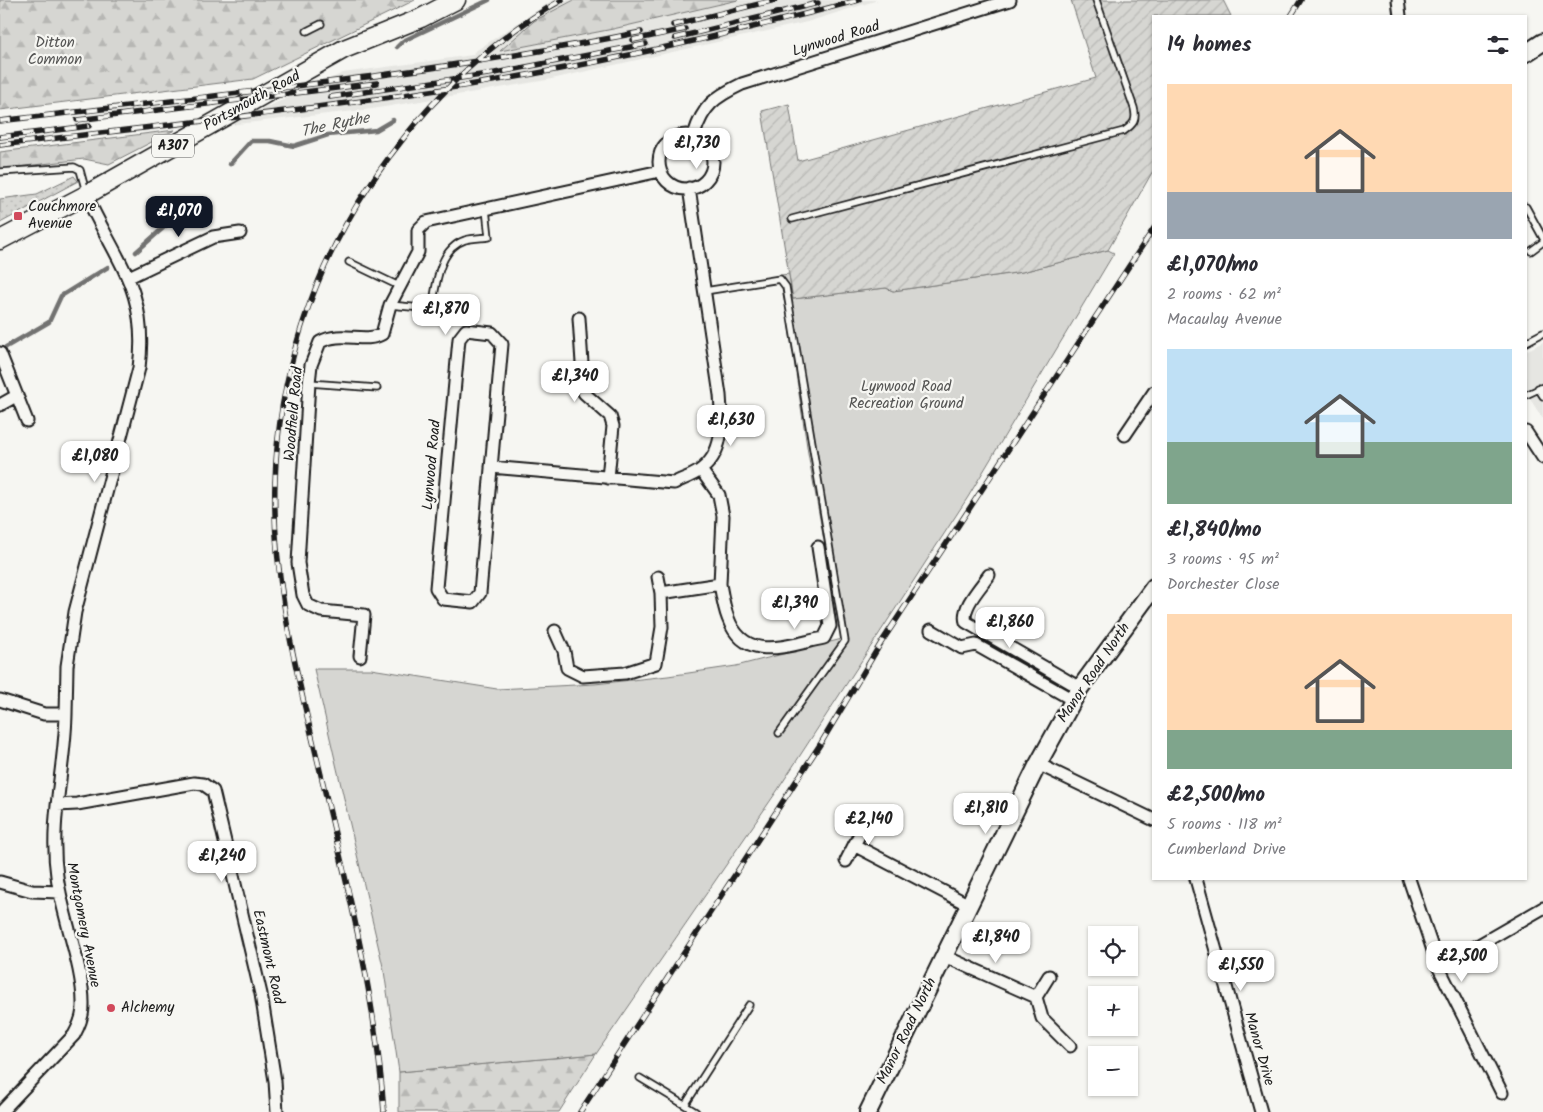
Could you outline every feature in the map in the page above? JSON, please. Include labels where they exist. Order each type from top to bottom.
[{"type":"main road","name":"Portsmouth Road","points":[[0,240],[89,200],[344,49],[421,18],[456,0]]},
{"type":"street","name":"Lynwood Road","points":[[694,135],[699,119],[711,102],[742,84],[1010,0]]},
{"type":"street","points":[[1398,0],[1400,15]]},
{"type":"street","points":[[1527,52],[1542,43]]},
{"type":"street","points":[[681,135],[694,135],[709,147],[713,163],[708,178],[701,184],[689,188],[671,184],[660,171],[660,155],[666,145],[681,135]]},
{"type":"street","name":"Woodfield Road","points":[[360,656],[364,615],[321,611],[308,605],[303,595],[298,563],[309,382],[312,365],[320,342],[331,336],[375,338],[382,334],[390,305],[418,252],[418,230],[426,222],[660,171]]},
{"type":"street","points":[[491,467],[674,483],[701,470],[716,450],[723,427],[689,188]]},
{"type":"street","points":[[0,700],[44,714],[66,714],[67,666],[75,612],[139,368],[142,328],[129,277],[89,200]]},
{"type":"street","points":[[129,277],[213,237],[240,232]]},
{"type":"street","points":[[579,318],[584,394],[610,416],[613,426],[608,478]]},
{"type":"street","name":"Lynwood Road","points":[[466,330],[492,333],[502,344],[491,467],[480,593],[473,602],[443,599],[436,588],[459,339],[466,330]]},
{"type":"street","points":[[0,353],[27,421]]},
{"type":"street","points":[[1125,435],[1152,395]]},
{"type":"street","points":[[0,405],[16,396]]},
{"type":"street","points":[[1527,434],[1543,458]]},
{"type":"street","points":[[701,470],[719,495],[723,516],[720,584],[728,619],[742,642],[761,649],[824,638],[830,626],[818,547]]},
{"type":"street","points":[[989,575],[968,607],[965,614],[966,622],[1077,694]]},
{"type":"street","points":[[555,631],[564,652],[567,668],[582,676],[625,673],[656,663],[662,627],[661,593],[658,577]]},
{"type":"street","points":[[661,593],[720,584]]},
{"type":"street","name":"Manor Road North","points":[[868,1112],[1038,764],[1077,694],[1152,590]]},
{"type":"street","points":[[932,630],[962,648],[976,645],[1077,694]]},
{"type":"street","name":"Montgomery Avenue","points":[[1,1112],[74,1035],[80,1024],[83,1008],[82,990],[60,892],[55,859],[57,805],[66,714]]},
{"type":"street","points":[[1038,764],[1152,819]]},
{"type":"street","name":"Eastmont Road","points":[[57,805],[77,804],[194,783],[203,784],[214,791],[261,994],[274,1072],[277,1112]]},
{"type":"street","points":[[846,861],[868,818]]},
{"type":"street","points":[[854,845],[969,905]]},
{"type":"street","name":"Manor Drive","points":[[1196,880],[1261,1112]]},
{"type":"street","points":[[1409,880],[1439,968],[1502,1093]]},
{"type":"street","points":[[0,882],[32,891],[60,892]]},
{"type":"street","points":[[1439,968],[1543,908]]},
{"type":"street","points":[[944,956],[1036,997]]},
{"type":"street","points":[[1049,976],[1036,997],[1042,1018],[1070,1046]]},
{"type":"lane","points":[[792,219],[1124,131],[1134,125],[1136,117],[1134,108],[1096,0]]},
{"type":"lane","points":[[307,31],[321,24]]},
{"type":"lane","points":[[0,172],[74,168],[80,170],[89,200]]},
{"type":"lane","points":[[390,305],[432,309],[437,278],[443,262],[451,251],[464,241],[489,237],[486,209]]},
{"type":"lane","points":[[1527,209],[1543,238]]},
{"type":"lane","points":[[1531,251],[1543,242]]},
{"type":"lane","points":[[349,262],[400,287]]},
{"type":"lane","points":[[705,291],[780,279],[786,287],[845,641],[778,733]]},
{"type":"lane","points":[[1527,342],[1543,334]]},
{"type":"lane","points":[[309,382],[377,388]]},
{"type":"lane","points":[[1527,395],[1541,388],[1543,396]]},
{"type":"lane","points":[[685,1105],[749,1005]]},
{"type":"lane","points":[[640,1078],[696,1112]]},
{"type":"shaded area","points":[[553,0],[574,0],[534,21],[501,51],[613,29],[738,0],[878,0],[807,22],[547,80],[372,109],[227,125],[343,73],[473,55],[474,52]]},
{"type":"shaded area","points":[[1543,342],[1543,419],[1527,395],[1527,350]]},
{"type":"green space","name":"Ditton Common","points":[[0,0],[415,0],[253,79],[0,110]]},
{"type":"green space","points":[[574,0],[738,0],[613,29],[500,51],[534,21]]},
{"type":"green space","points":[[1071,0],[1223,0],[1230,15],[1152,15],[1152,173],[1108,250],[1022,272],[893,291],[886,288],[793,299],[762,111],[789,104],[798,161],[1096,78]]},
{"type":"green space","points":[[175,130],[109,164],[84,159],[0,169],[0,152]]},
{"type":"green space","points":[[74,176],[78,181],[0,223],[0,199],[37,194]]},
{"type":"green space","name":"Lynwood Road Recreation Ground","points":[[1108,250],[1114,253],[968,497],[777,791],[596,1054],[399,1072],[384,971],[314,669],[371,669],[497,689],[595,684],[736,666],[842,639],[808,453],[781,275],[789,274],[793,299],[886,288],[893,291],[1022,272]]},
{"type":"green space","points":[[596,1054],[559,1112],[399,1112],[399,1072]]},
{"type":"waterway","name":"The Rythe","points":[[397,47],[403,41],[489,0]]},
{"type":"waterway","name":"The Rythe","points":[[230,164],[251,141],[270,141],[294,146],[328,135],[376,130],[393,120]]},
{"type":"waterway","name":"The Rythe","points":[[136,252],[180,213]]},
{"type":"waterway","name":"The Rythe","points":[[6,347],[49,322],[61,296],[108,267]]},
{"type":"railway","points":[[384,1112],[373,1017],[356,923],[297,674],[280,579],[275,514],[275,482],[283,404],[301,328],[315,291],[330,255],[348,220],[369,186],[408,132],[454,82],[479,58],[506,37],[533,17],[562,0]]},
{"type":"railway","points":[[673,25],[775,0]]},
{"type":"railway","points":[[0,145],[303,109],[462,86],[576,66],[690,42],[859,0]]},
{"type":"railway","points":[[1292,15],[1301,0]]},
{"type":"railway","points":[[675,38],[818,3]]},
{"type":"railway","points":[[633,40],[685,29]]},
{"type":"railway","points":[[0,121],[402,72],[562,47],[641,32]]},
{"type":"railway","points":[[330,97],[495,73],[646,44]]},
{"type":"railway","points":[[77,120],[377,83]]},
{"type":"railway","points":[[0,137],[89,126]]},
{"type":"railway","points":[[580,1112],[821,743],[881,643],[1152,231]]},
{"type":"place","name":"Couchmore Avenue","points":[[18,216]]},
{"type":"place","name":"Alchemy","points":[[111,1008]]}]
